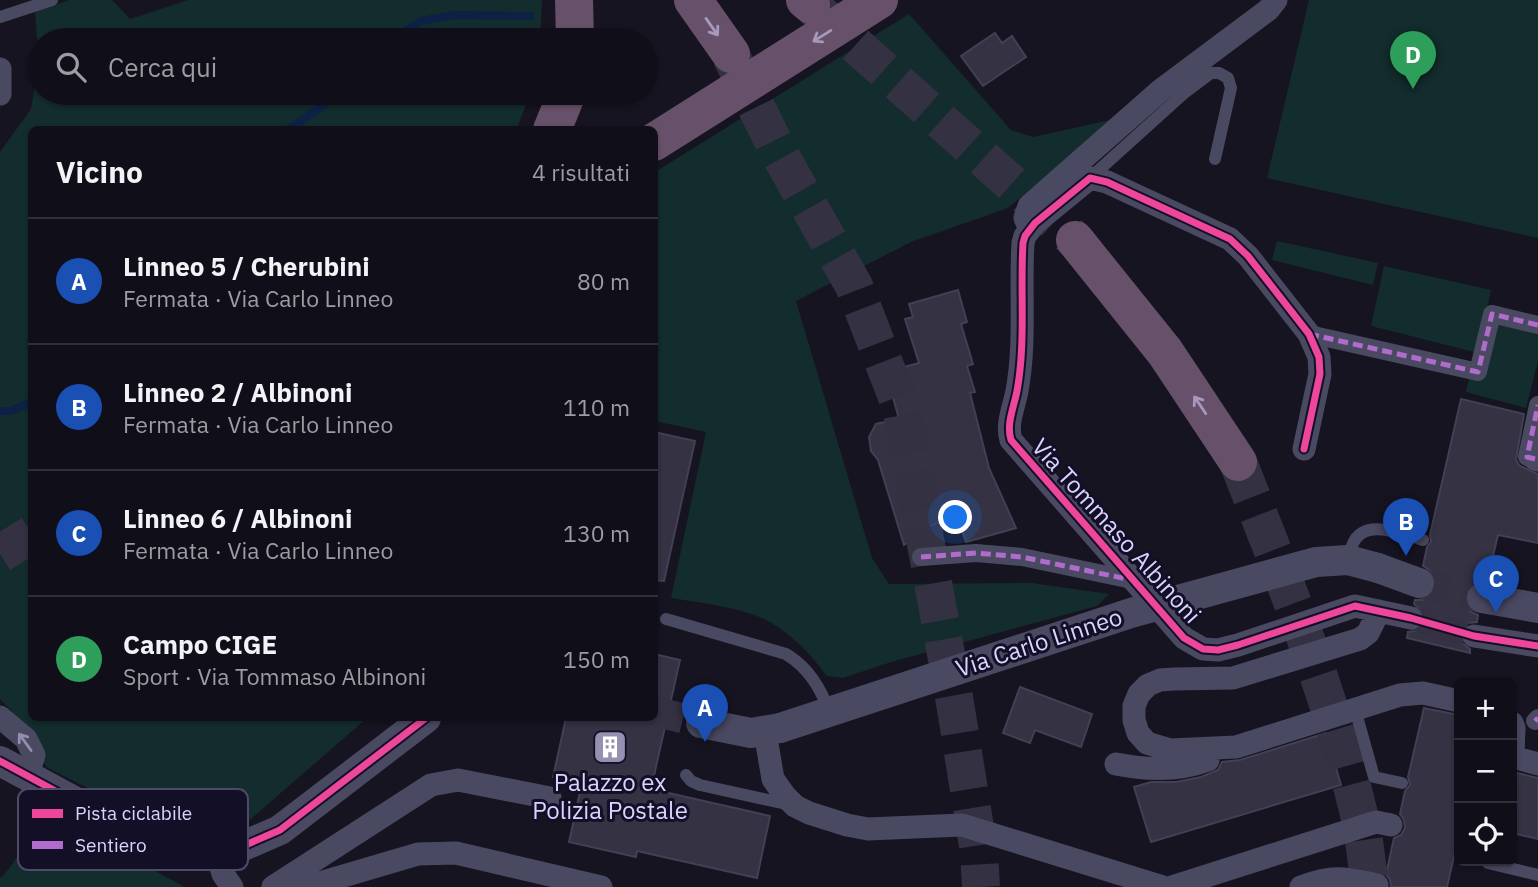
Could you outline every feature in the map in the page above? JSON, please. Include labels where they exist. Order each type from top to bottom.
[{"type":"highway","points":[[574,0],[575,28]]},
{"type":"highway","points":[[693,0],[731,54]]},
{"type":"highway","points":[[658,139],[879,0]]},
{"type":"highway","points":[[554,126],[562,105]]},
{"type":"highway","points":[[1075,240],[1164,352],[1238,462]]},
{"type":"street","name":"Via Tommaso Albinoni","points":[[1276,0],[1268,10],[1161,90],[1029,206],[1025,218],[1030,229],[1023,243],[1022,352],[1009,433],[1016,447],[1184,638],[1203,649],[1218,650],[1238,646],[1355,607],[1378,591],[1411,618]]},
{"type":"street","points":[[0,69],[0,94]]},
{"type":"street","points":[[1030,229],[1090,178],[1107,182],[1230,239],[1248,256],[1309,334],[1320,357],[1321,374],[1304,449]]},
{"type":"street","points":[[1309,334],[1478,372],[1492,314],[1538,325]]},
{"type":"street","points":[[1537,460],[1527,457],[1538,405]]},
{"type":"street","name":"Via Tommaso Albinoni","points":[[921,557],[976,553],[1021,556],[1132,580]]},
{"type":"street","name":"Via Carlo Linneo","points":[[701,723],[751,733],[772,730],[1131,613],[1316,562],[1348,560],[1378,591],[1419,583]]},
{"type":"street","points":[[1236,747],[1170,750],[1147,743],[1138,733],[1134,720],[1134,706],[1139,694],[1160,680],[1233,678],[1360,639],[1368,634],[1378,591]]},
{"type":"street","points":[[1482,598],[1538,608]]},
{"type":"street","points":[[1474,636],[1538,646]]},
{"type":"street","points":[[1115,764],[1149,769],[1188,765],[1400,695],[1423,693],[1454,700]]},
{"type":"street","points":[[0,717],[26,739],[34,755],[27,775]]},
{"type":"street","points":[[248,844],[280,830],[422,721]]},
{"type":"street","points":[[772,730],[773,779],[794,806],[835,822],[868,829],[962,825],[1163,887]]},
{"type":"street","points":[[1517,758],[1538,764]]},
{"type":"street","points":[[0,761],[53,789]]},
{"type":"street","points":[[272,887],[431,785],[458,780],[550,799]]},
{"type":"street","points":[[1172,887],[1376,821],[1391,825]]},
{"type":"street","points":[[306,887],[418,854],[456,853],[601,887]]},
{"type":"street","points":[[222,870],[232,887]]},
{"type":"street","points":[[1301,887],[1338,877],[1377,884]]},
{"type":"lane","points":[[0,18],[52,0]]},
{"type":"lane","points":[[1090,178],[1211,73],[1219,73],[1228,78],[1231,88],[1215,159]]},
{"type":"lane","points":[[1352,546],[1357,535],[1368,529],[1423,540]]},
{"type":"lane","points":[[666,619],[786,654],[810,674],[824,696],[830,712]]},
{"type":"lane","points":[[1355,709],[1374,777],[1402,783]]},
{"type":"lane","points":[[685,775],[691,782],[700,785],[794,806]]},
{"type":"lane","points":[[1500,866],[1538,875]]},
{"type":"green space","points":[[69,0],[112,0],[130,19],[188,0],[542,0],[541,28],[36,28],[35,12]]},
{"type":"green space","points":[[1309,0],[1538,0],[1538,238],[1267,178]]},
{"type":"green space","points":[[909,14],[1011,130],[1033,137],[1115,119],[1008,208],[911,242],[796,301],[872,558],[889,584],[1032,583],[1109,594],[1097,606],[891,662],[843,678],[827,676],[798,643],[762,618],[729,608],[671,598],[706,432],[658,422],[658,170]]},
{"type":"green space","points":[[32,105],[526,105],[518,126],[28,126],[28,721],[364,721],[248,822],[248,789],[90,789],[46,767],[28,729],[0,699],[0,152]]},
{"type":"green space","points":[[1277,241],[1378,263],[1373,285],[1272,260]]},
{"type":"green space","points":[[1384,266],[1491,290],[1478,353],[1371,326]]},
{"type":"green space","points":[[1495,321],[1538,332],[1538,361],[1526,408],[1466,392],[1470,374]]},
{"type":"green space","points":[[18,854],[18,870],[153,870],[185,887],[0,887],[0,878]]},
{"type":"building","points":[[995,33],[1002,43],[1012,36],[1026,57],[983,86],[961,56]]},
{"type":"building","points":[[958,290],[967,322],[961,324],[973,364],[967,366],[975,392],[970,393],[989,468],[1016,528],[966,542],[960,524],[940,522],[922,530],[904,545],[878,460],[871,451],[869,437],[876,424],[899,419],[886,372],[919,363],[905,319],[913,317],[909,304]]},
{"type":"building","points":[[1461,399],[1524,414],[1516,460],[1520,466],[1538,474],[1538,543],[1498,535],[1487,581],[1475,582],[1468,587],[1465,594],[1466,605],[1471,612],[1478,615],[1477,622],[1468,623],[1460,633],[1461,642],[1470,649],[1470,653],[1407,638],[1408,632],[1416,631],[1424,622],[1424,613],[1414,604],[1415,600],[1430,597],[1436,588],[1433,572],[1423,566],[1427,547],[1431,542],[1430,535]]},
{"type":"building","points":[[658,433],[695,441],[664,581],[658,580]]},
{"type":"building","name":"Palazzo ex Polizia Postale","points":[[658,655],[680,660],[651,789],[770,816],[757,878],[637,851],[636,857],[569,842],[582,783],[553,777],[565,721],[658,721]]},
{"type":"building","points":[[1020,687],[1092,714],[1081,747],[1035,730],[1030,743],[1003,733]]},
{"type":"building","points":[[1424,708],[1454,714],[1454,856],[1447,887],[1391,887],[1386,874],[1394,838],[1401,835],[1405,828],[1400,814],[1405,791],[1410,785],[1408,777]]},
{"type":"building","points":[[1326,733],[1341,785],[1151,842],[1134,787],[1151,782],[1176,782],[1201,777],[1218,770],[1222,762],[1240,760]]},
{"type":"building","points":[[1517,773],[1538,778],[1538,839],[1517,834]]},
{"type":"waterway","points":[[410,28],[421,21],[454,15],[530,16]]},
{"type":"waterway","points":[[294,126],[323,105]]},
{"type":"waterway","points":[[0,411],[10,411],[28,404]]},
{"type":"tunnel","points":[[813,7],[1075,240]]},
{"type":"tunnel","points":[[731,56],[779,153],[854,286],[901,407],[955,703],[979,852],[981,887]]},
{"type":"tunnel","points":[[1238,462],[1306,640],[1336,731],[1361,823],[1370,887]]},
{"type":"tunnel","points":[[0,554],[28,536]]},
{"type":"tunnel","points":[[1419,583],[1482,598]]},
{"type":"tunnel","points":[[1411,618],[1474,636]]},
{"type":"tunnel","points":[[658,712],[701,723]]},
{"type":"marked path","points":[[1309,334],[1478,372],[1492,314],[1538,325]]},
{"type":"marked path","points":[[1535,459],[1527,457],[1538,405]]},
{"type":"marked path","points":[[921,557],[976,553],[1022,557],[1132,580]]},
{"type":"marked path","points":[[1535,721],[1538,718]]},
{"type":"cycle path","points":[[1304,449],[1320,374],[1319,357],[1309,334],[1248,256],[1230,239],[1107,182],[1090,178],[1035,223],[1023,243],[1020,373],[1010,422],[1011,440],[1184,638],[1203,649],[1218,650],[1355,606],[1474,636],[1538,646]]},
{"type":"cycle path","points":[[248,844],[280,830],[422,721]]},
{"type":"cycle path","points":[[0,761],[52,789]]},
{"type":"place","name":"Campo CIGE","points":[[1413,89]]},
{"type":"place","name":"Linneo 2 / Albinoni","points":[[1406,556]]},
{"type":"place","name":"Linneo 6 / Albinoni","points":[[1496,613]]},
{"type":"place","name":"Linneo 5 / Cherubini","points":[[705,742]]},
{"type":"place","name":"Palazzo ex Polizia Postale","points":[[610,747]]}]
